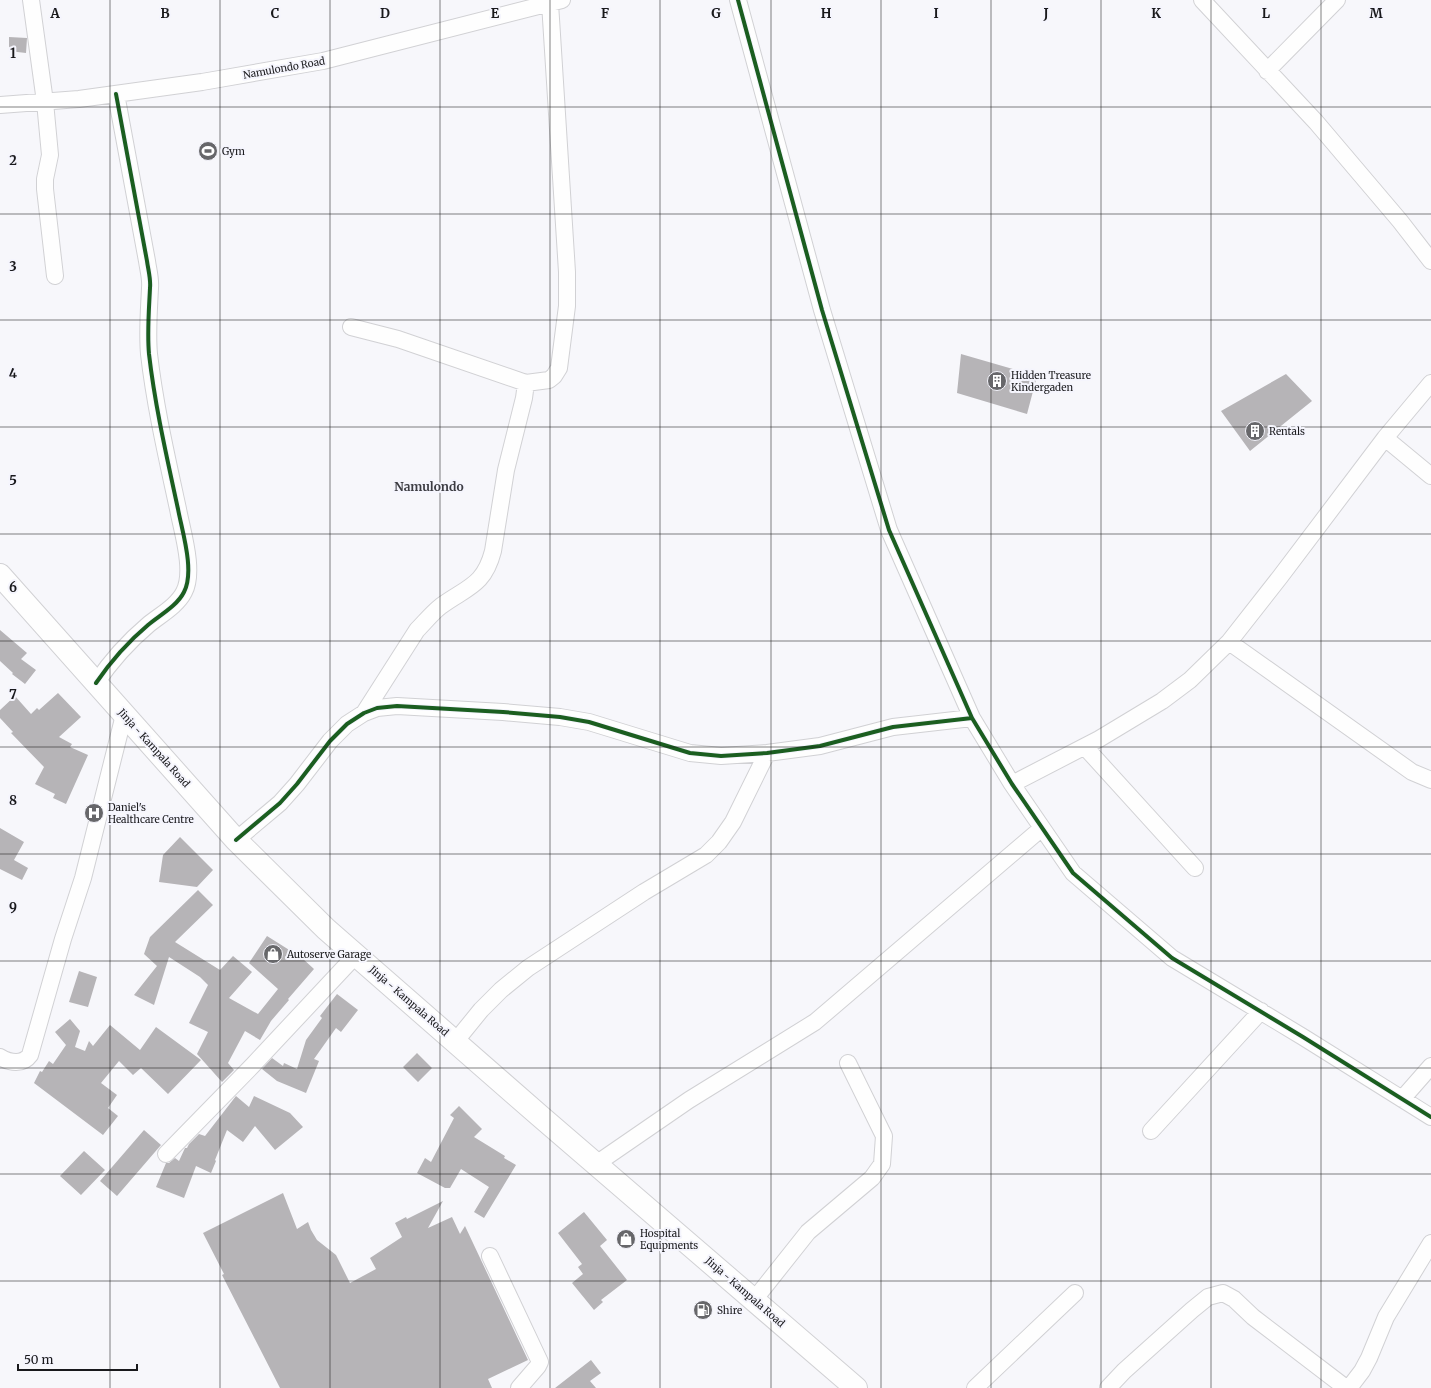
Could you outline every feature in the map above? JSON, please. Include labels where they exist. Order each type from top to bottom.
[{"type":"highway","name":"Jinja - Kampala Road","points":[[0,575],[236,840],[326,930],[856,1388]]},
{"type":"street","points":[[31,0],[45,102],[50,156],[44,179],[55,276]]},
{"type":"street","points":[[738,0],[822,310],[889,530],[972,718],[1012,784],[1073,873],[1172,958],[1261,1011],[1431,1117]]},
{"type":"street","points":[[1202,0],[1316,122],[1400,221],[1431,261]]},
{"type":"street","points":[[1267,71],[1337,0]]},
{"type":"street","points":[[351,327],[398,339],[526,383],[549,380],[554,376],[559,368],[567,306],[567,272],[556,1]]},
{"type":"street","name":"Namulondo Road","points":[[0,105],[79,99],[116,94],[202,82],[323,61],[556,1]]},
{"type":"street","points":[[96,683],[110,663],[147,625],[180,599],[185,591],[188,568],[184,539],[163,438],[149,353],[149,274],[116,94]]},
{"type":"street","points":[[364,713],[417,630],[427,618],[474,584],[484,574],[490,563],[506,470],[524,398],[526,383]]},
{"type":"street","points":[[1012,784],[1085,747],[1162,701],[1190,680],[1229,642],[1385,438],[1431,383]]},
{"type":"street","points":[[1385,438],[1431,476]]},
{"type":"street","points":[[1229,642],[1412,772],[1431,780]]},
{"type":"street","points":[[236,840],[280,803],[297,784],[330,741],[347,724],[364,713],[377,708],[397,706],[560,717],[589,722],[690,753],[721,756],[767,754],[820,746],[893,726],[972,718]]},
{"type":"street","points":[[0,1058],[6,1061],[19,1062],[27,1059],[30,1054],[63,939],[83,878],[124,715]]},
{"type":"street","points":[[1085,747],[1195,868]]},
{"type":"street","points":[[454,1042],[481,1010],[501,990],[528,968],[644,892],[706,855],[719,842],[733,822],[767,754]]},
{"type":"street","points":[[596,1164],[688,1100],[815,1022],[1042,828]]},
{"type":"street","points":[[166,1154],[253,1065],[356,955]]},
{"type":"street","points":[[1151,1131],[1261,1011]]},
{"type":"street","points":[[754,1300],[808,1232],[872,1178],[882,1164],[884,1136],[848,1063]]},
{"type":"street","points":[[1402,1099],[1431,1066]]},
{"type":"street","points":[[1349,1388],[1362,1371],[1386,1317],[1431,1243]]},
{"type":"street","points":[[490,1256],[540,1362],[519,1388]]},
{"type":"street","points":[[975,1388],[1075,1293]]},
{"type":"street","points":[[1108,1388],[1124,1371],[1192,1310],[1208,1297],[1223,1293],[1234,1299],[1253,1317],[1346,1388]]},
{"type":"building","points":[[9,37],[27,38],[26,53],[9,51]]},
{"type":"building","name":"Hidden Treasure Kindergaden","points":[[961,354],[1037,376],[1027,414],[957,393]]},
{"type":"building","name":"Rentals","points":[[1286,374],[1312,401],[1250,451],[1221,411]]},
{"type":"building","points":[[0,630],[27,653],[21,659],[36,670],[25,684],[12,674],[13,673],[0,661]]},
{"type":"building","points":[[58,693],[81,717],[59,737],[72,744],[70,747],[88,755],[66,804],[53,798],[55,794],[35,784],[44,767],[11,733],[13,732],[0,718],[0,710],[15,696],[31,714],[37,708],[39,710]]},
{"type":"building","points":[[0,828],[24,842],[14,860],[28,868],[22,880],[0,869]]},
{"type":"building","points":[[180,837],[213,870],[197,887],[159,882],[163,855]]},
{"type":"building","points":[[198,890],[213,905],[175,942],[220,970],[233,956],[252,972],[229,998],[258,1014],[278,989],[249,963],[267,936],[302,958],[314,969],[271,1021],[260,1040],[245,1031],[228,1063],[234,1070],[222,1082],[197,1054],[208,1032],[189,1023],[208,985],[200,977],[169,957],[154,1005],[134,995],[157,966],[144,954],[150,937]]},
{"type":"building","points":[[79,971],[97,977],[88,1007],[69,1002]]},
{"type":"building","points":[[337,994],[358,1010],[341,1032],[336,1028],[314,1059],[319,1061],[306,1093],[277,1081],[262,1069],[272,1058],[283,1066],[284,1063],[297,1069],[306,1040],[322,1018],[320,1016]]},
{"type":"building","points":[[70,1019],[80,1031],[75,1047],[85,1051],[89,1041],[93,1046],[110,1025],[140,1050],[156,1027],[201,1060],[168,1094],[141,1068],[133,1075],[119,1061],[101,1083],[117,1095],[108,1108],[118,1116],[103,1135],[34,1083],[40,1071],[42,1072],[49,1061],[53,1064],[66,1045],[55,1032]]},
{"type":"building","points":[[417,1053],[432,1068],[418,1082],[403,1067]]},
{"type":"building","points":[[236,1096],[249,1107],[254,1096],[290,1113],[303,1127],[275,1150],[255,1126],[243,1142],[227,1130],[211,1173],[196,1166],[184,1198],[156,1187],[166,1163],[169,1163],[175,1158],[179,1161],[185,1148],[187,1148],[199,1134],[205,1136]]},
{"type":"building","points":[[459,1106],[482,1129],[474,1137],[505,1156],[504,1158],[516,1165],[484,1218],[474,1212],[489,1187],[461,1169],[450,1188],[445,1188],[417,1173],[425,1158],[431,1162],[454,1118],[450,1115]]},
{"type":"building","points":[[144,1130],[161,1145],[117,1196],[100,1181]]},
{"type":"building","points":[[84,1151],[105,1170],[81,1195],[60,1176]]},
{"type":"building","points":[[283,1193],[297,1229],[308,1222],[317,1240],[336,1255],[350,1283],[376,1269],[370,1258],[402,1237],[395,1223],[406,1217],[407,1219],[443,1201],[428,1228],[452,1217],[460,1234],[465,1226],[528,1360],[488,1379],[492,1388],[280,1388],[222,1275],[224,1274],[203,1233]]},
{"type":"building","points":[[584,1212],[607,1240],[600,1246],[627,1280],[601,1300],[603,1302],[594,1310],[572,1283],[583,1274],[578,1267],[582,1264],[558,1233]]},
{"type":"building","points":[[591,1360],[601,1373],[590,1381],[596,1388],[555,1388]]},
{"type":"cycle path","points":[[738,0],[822,310],[889,530],[972,718],[1012,784],[1073,873],[1172,958],[1303,1037],[1431,1117]]},
{"type":"cycle path","points":[[96,683],[120,652],[148,625],[177,602],[184,592],[188,573],[185,539],[162,432],[149,354],[148,321],[150,278],[116,94]]},
{"type":"cycle path","points":[[236,840],[280,803],[297,784],[330,741],[347,724],[364,713],[377,708],[397,706],[560,717],[589,722],[690,753],[721,756],[767,753],[820,746],[893,727],[972,718]]},
{"type":"place","name":"Gym","points":[[208,151]]},
{"type":"place","name":"Hidden Treasure Kindergaden","points":[[997,381]]},
{"type":"place","name":"Rentals","points":[[1255,431]]},
{"type":"place","name":"Daniel's Healthcare Centre","points":[[94,813]]},
{"type":"place","name":"Autoserve Garage","points":[[273,954]]},
{"type":"place","name":"Hospital Equipments","points":[[626,1239]]},
{"type":"place","name":"Shire","points":[[703,1310]]},
{"type":"district","name":"Namulondo","points":[[429,486]]}]
